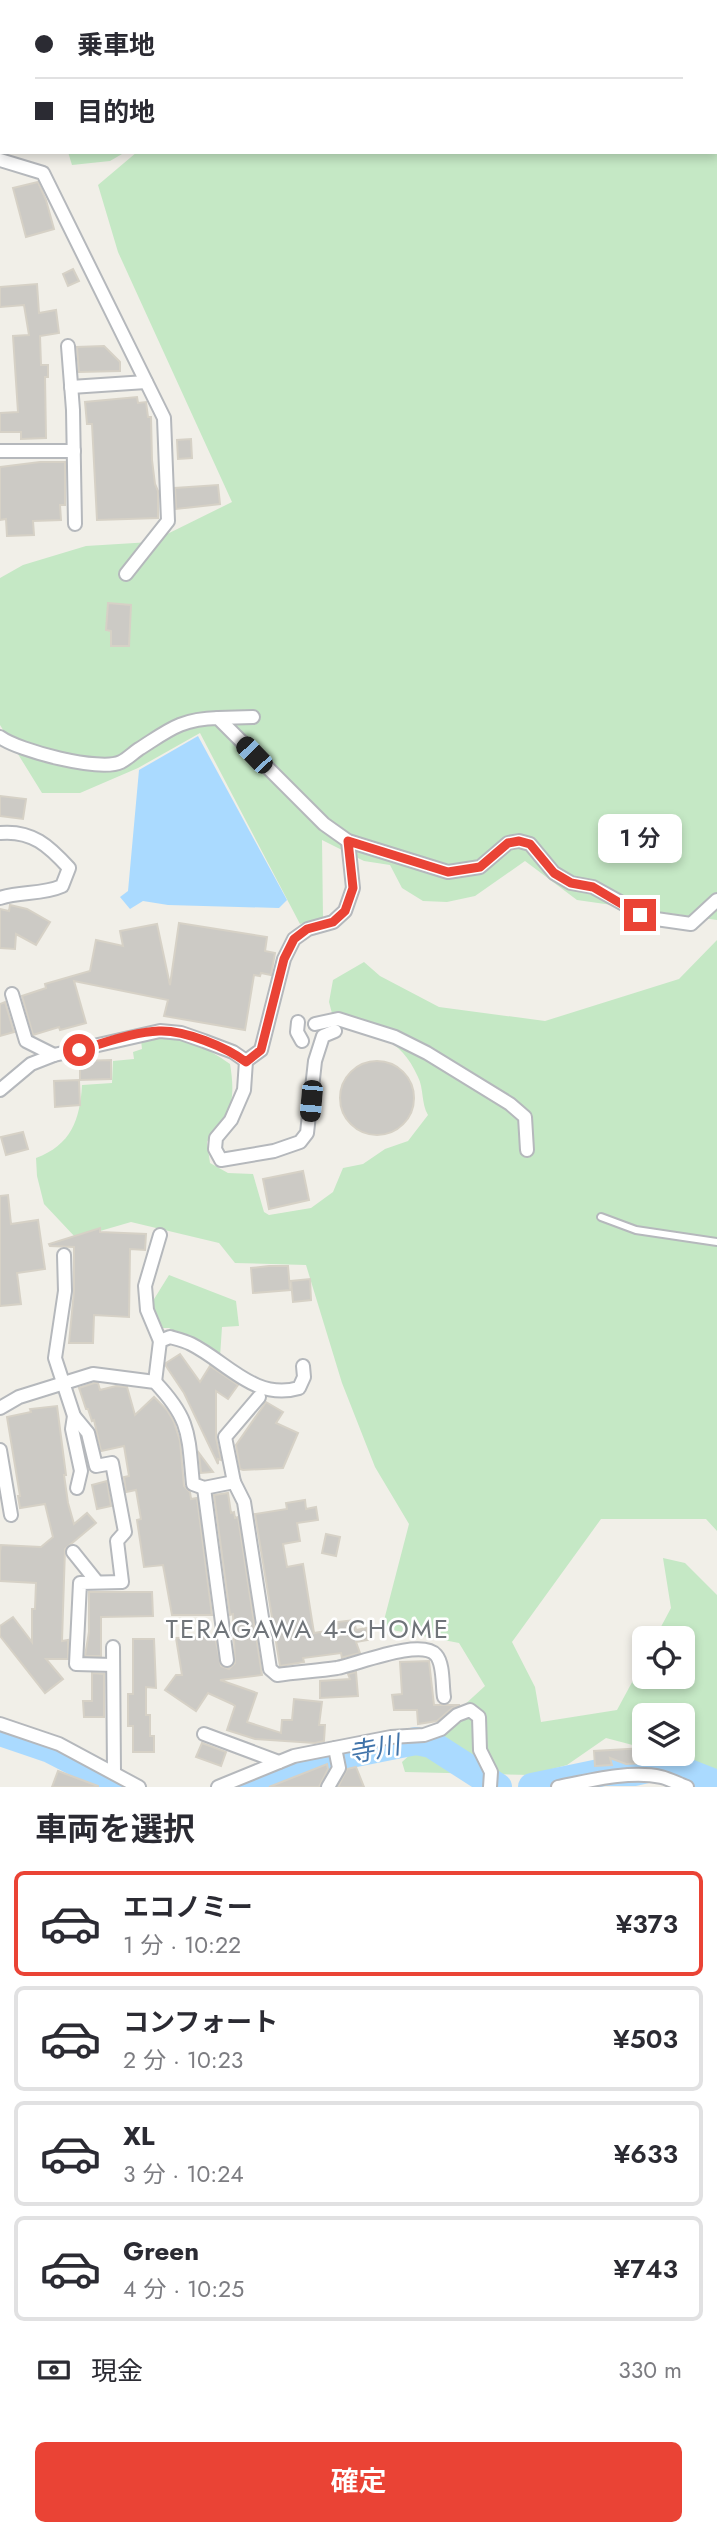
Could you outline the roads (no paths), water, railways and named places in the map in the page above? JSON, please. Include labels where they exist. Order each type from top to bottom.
[{"type":"street","points":[[0,160],[43,173],[164,418],[168,521],[126,574]]},
{"type":"street","points":[[68,346],[75,524]]},
{"type":"street","points":[[71,387],[146,382]]},
{"type":"street","points":[[0,451],[74,451]]},
{"type":"street","points":[[0,737],[31,749],[104,765],[120,762],[178,724],[194,719],[253,717]]},
{"type":"street","points":[[218,718],[324,824],[348,841],[448,872],[480,867],[508,843],[519,841],[530,844],[554,873],[571,883],[593,887],[640,915],[662,922],[691,924],[717,900]]},
{"type":"street","points":[[0,833],[13,832],[47,844],[69,868],[62,886],[50,891],[12,894],[0,898]]},
{"type":"street","points":[[335,1031],[323,1036],[315,1061],[307,1133],[300,1142],[221,1160],[215,1149],[216,1138],[231,1119],[244,1090],[246,1062],[261,1050],[284,959],[294,939],[307,929],[333,922],[345,911],[353,888],[348,841]]},
{"type":"street","points":[[12,995],[26,1041],[54,1055]]},
{"type":"street","points":[[315,1024],[338,1019],[394,1037],[427,1053],[510,1104],[525,1117],[527,1150]]},
{"type":"street","points":[[298,1022],[297,1032],[302,1041]]},
{"type":"street","points":[[0,1090],[31,1064],[54,1055],[160,1031],[181,1033],[204,1041],[233,1052],[246,1062]]},
{"type":"street","points":[[261,1050],[276,1054]]},
{"type":"street","points":[[155,1382],[160,1341],[146,1310],[145,1286],[160,1235]]},
{"type":"street","points":[[64,1255],[65,1291],[55,1358],[74,1416],[88,1433],[96,1466],[112,1463],[125,1532],[117,1541],[122,1582],[80,1583],[76,1664],[113,1665]]},
{"type":"street","points":[[160,1341],[170,1337],[191,1344],[243,1380],[285,1392],[299,1388],[304,1377],[303,1366]]},
{"type":"street","points":[[0,1408],[19,1397],[93,1374],[155,1382],[177,1407],[187,1428],[193,1484],[204,1488],[234,1482]]},
{"type":"street","points":[[259,1397],[225,1437],[234,1482],[244,1502],[270,1669],[277,1675],[338,1668],[426,1648],[436,1654],[440,1663],[443,1698]]},
{"type":"street","points":[[74,1416],[72,1429],[81,1471],[77,1488]]},
{"type":"street","points":[[0,1450],[11,1514]]},
{"type":"street","points":[[204,1488],[227,1660]]},
{"type":"street","points":[[73,1552],[97,1582]]},
{"type":"street","points":[[113,1647],[114,1773]]},
{"type":"street","points":[[218,1787],[294,1756],[391,1737],[424,1735],[441,1729],[457,1715],[470,1710],[479,1717],[480,1750],[491,1772],[489,1787]]},
{"type":"street","points":[[0,1724],[59,1744],[139,1787]]},
{"type":"street","points":[[204,1734],[279,1762]]},
{"type":"street","points":[[328,1787],[339,1768],[335,1748]]},
{"type":"street","points":[[558,1787],[601,1779],[642,1776],[660,1777],[687,1787]]},
{"type":"lane","points":[[601,1217],[636,1230],[717,1242]]},
{"type":"water","points":[[198,736],[287,900],[279,908],[168,905],[143,901],[130,909],[120,897],[128,891],[139,770]]},
{"type":"waterway","name":"寺川","points":[[0,1732],[50,1749],[124,1787]]},
{"type":"waterway","name":"寺川","points":[[242,1787],[300,1764],[416,1741],[431,1744],[498,1787]]},
{"type":"waterway","name":"寺川","points":[[532,1787],[604,1772],[634,1772],[660,1766],[717,1784]]},
{"type":"district","name":"TERAGAWA 4-CHOME","points":[[308,1629]]}]
